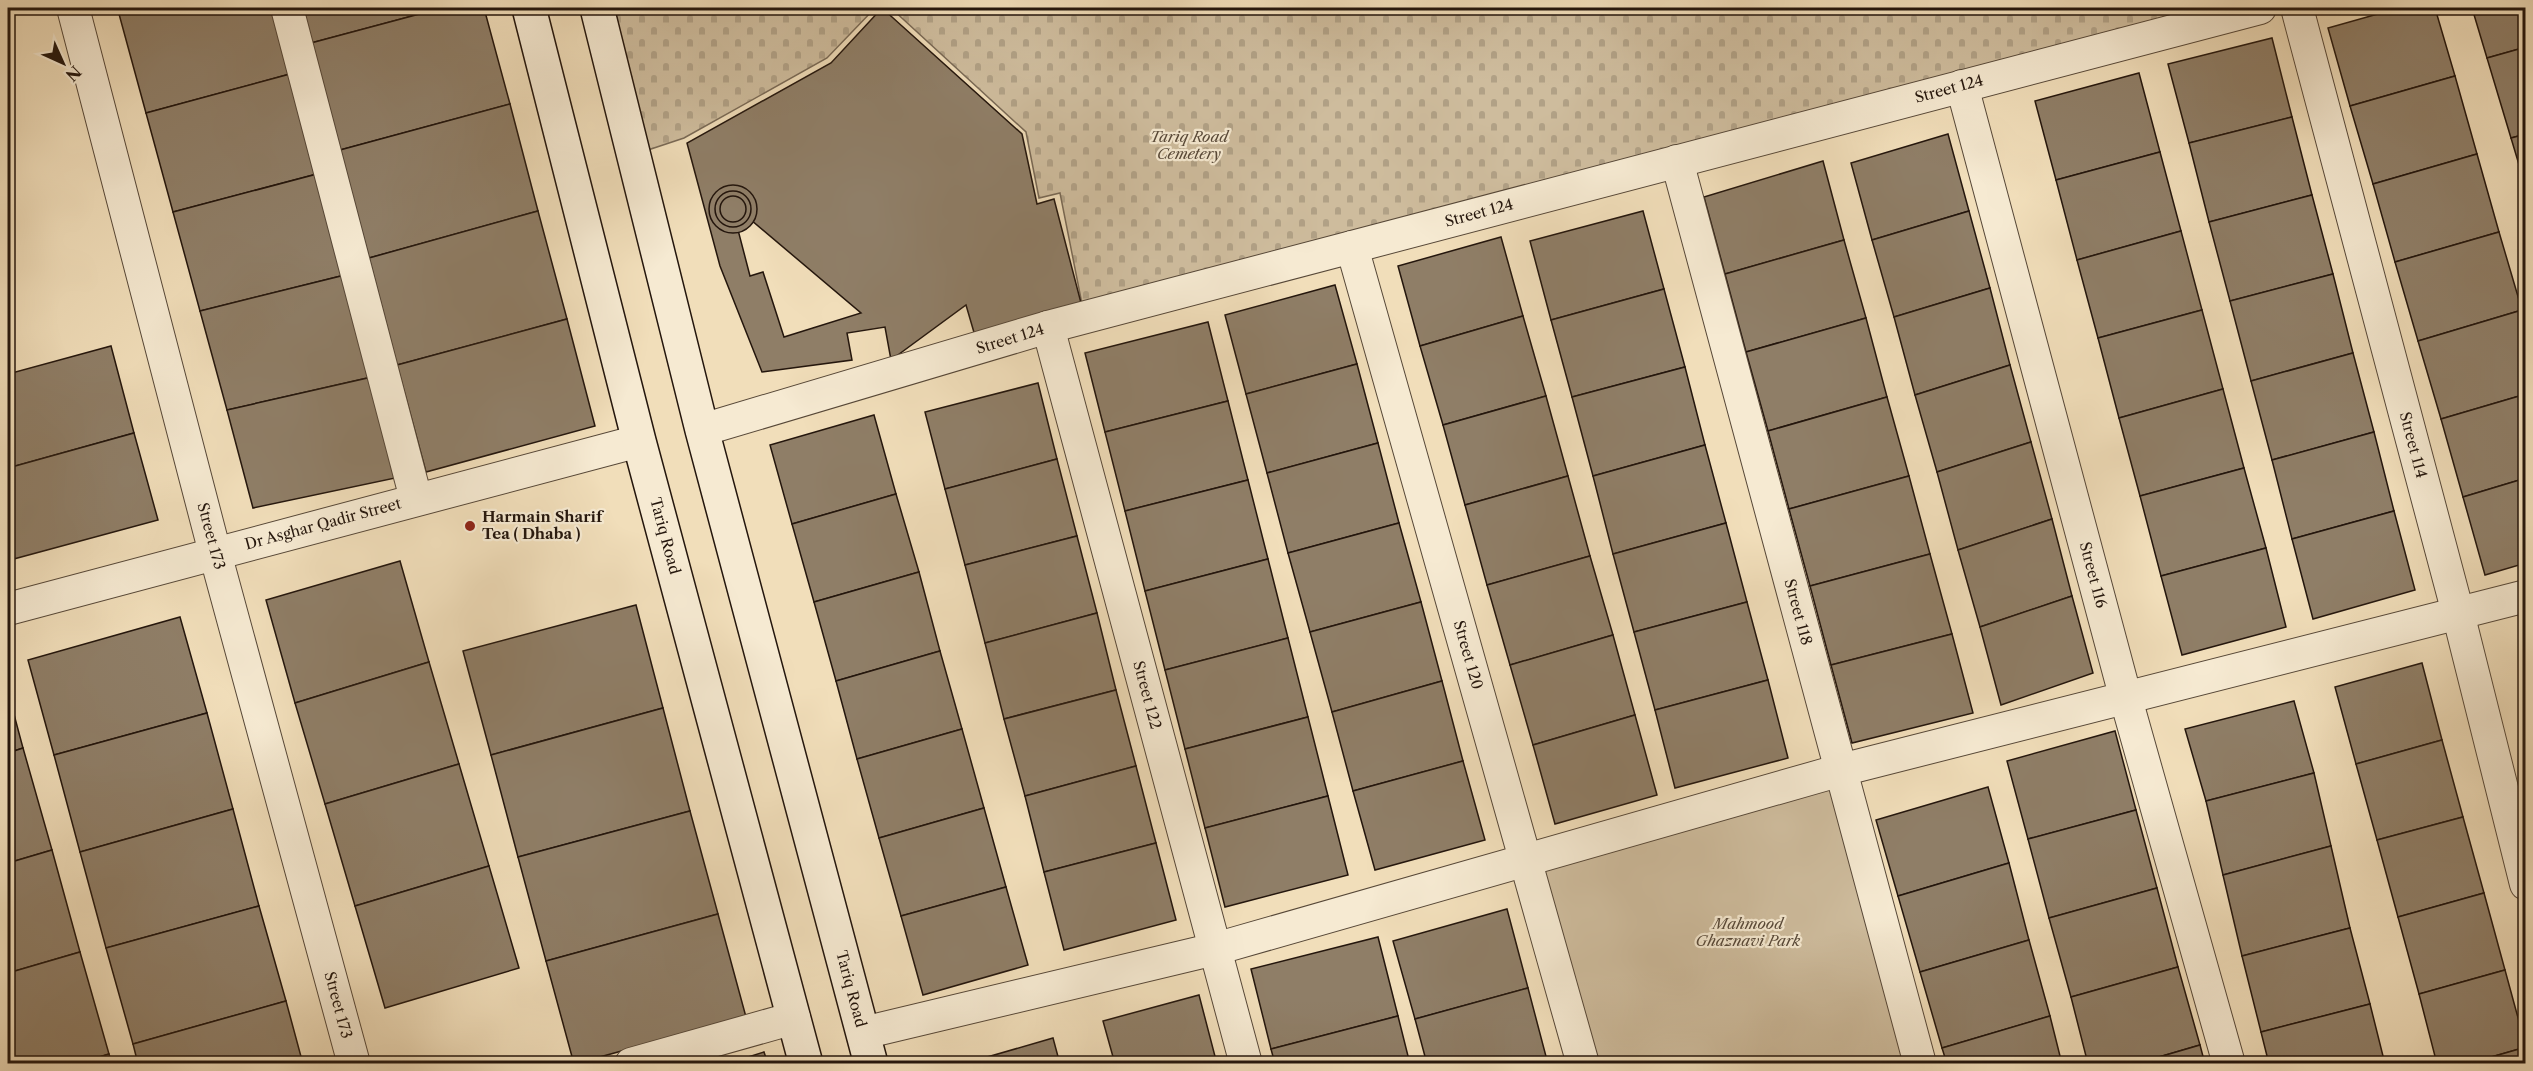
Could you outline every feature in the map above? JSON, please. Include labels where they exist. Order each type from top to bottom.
[{"type":"main road","name":"Tariq Road","points":[[528,8],[639,441],[806,1064]]},
{"type":"main road","name":"Tariq Road","points":[[597,8],[702,430],[872,1064]]},
{"type":"street","name":"Street 173","points":[[73,8],[215,553],[354,1064]]},
{"type":"street","points":[[287,8],[416,500]]},
{"type":"street","name":"Street 124","points":[[702,430],[1048,327],[2259,8]]},
{"type":"street","name":"Street 114","points":[[2297,8],[2458,613],[2526,884]]},
{"type":"street","name":"Street 116","points":[[1962,86],[2126,699],[2229,1064]]},
{"type":"street","name":"Street 118","points":[[1677,161],[1920,1064]]},
{"type":"street","name":"Street 120","points":[[1352,247],[1583,1064]]},
{"type":"street","name":"Street 122","points":[[1048,327],[1246,1064]]},
{"type":"street","name":"Dr Asghar Qadir Street","points":[[8,609],[639,441]]},
{"type":"street","points":[[863,1032],[1215,949],[1526,862],[1841,770],[2526,596]]},
{"type":"street","points":[[631,1064],[794,1018]]},
{"type":"green space","points":[[597,8],[875,8],[827,58],[684,138],[633,155]]},
{"type":"green space","name":"Tariq Road Cemetery","points":[[891,8],[2259,8],[1084,314],[1060,193],[1039,198],[1026,132]]},
{"type":"green space","name":"Mahmood Ghaznavi Park","points":[[1841,770],[1920,1063],[1583,1063],[1526,862]]},
{"type":"building","points":[[118,8],[143,8],[119,14]]},
{"type":"building","points":[[143,8],[272,8],[290,74],[146,113],[119,14]]},
{"type":"building","points":[[302,8],[442,8],[311,43]]},
{"type":"building","points":[[442,8],[484,8],[510,104],[340,150],[311,43]]},
{"type":"building","points":[[882,8],[1022,134],[1037,204],[1054,199],[1087,326],[980,353],[966,305],[891,360],[885,327],[847,333],[852,360],[762,372],[720,266],[687,143],[831,63]],"holes":[[[731,203],[861,313],[784,337],[763,272],[750,276]]]},
{"type":"building","points":[[2399,8],[2435,8],[2455,76],[2350,106],[2328,28]]},
{"type":"building","points":[[2472,8],[2526,8],[2526,47],[2487,58]]},
{"type":"building","points":[[2272,38],[2292,117],[2189,143],[2168,64]]},
{"type":"building","points":[[2526,47],[2526,134],[2511,138],[2487,58]]},
{"type":"building","points":[[2139,73],[2160,152],[2056,180],[2035,101]]},
{"type":"building","points":[[290,74],[317,174],[173,212],[146,113]]},
{"type":"building","points":[[2455,76],[2477,154],[2373,184],[2350,106]]},
{"type":"building","points":[[510,104],[538,211],[369,258],[340,150]]},
{"type":"building","points":[[2292,117],[2312,195],[2209,222],[2189,143]]},
{"type":"building","points":[[1948,134],[1969,211],[1872,240],[1851,163]]},
{"type":"building","points":[[2526,134],[2526,188],[2511,138]]},
{"type":"building","points":[[2160,152],[2181,231],[2077,260],[2056,180]]},
{"type":"building","points":[[2477,154],[2499,232],[2395,262],[2373,184]]},
{"type":"building","points":[[1823,161],[1844,240],[1725,274],[1704,197]]},
{"type":"building","points":[[317,174],[345,275],[200,311],[173,212]]},
{"type":"building","points":[[733,185],[750,192],[757,209],[750,226],[733,233],[716,226],[709,209],[716,192]]},
{"type":"building","points":[[733,191],[746,196],[751,209],[746,222],[733,227],[720,222],[715,209],[720,196]]},
{"type":"building","points":[[2312,195],[2333,274],[2230,301],[2209,222]]},
{"type":"building","points":[[733,196],[742,200],[746,209],[742,218],[733,222],[724,218],[720,209],[724,200]]},
{"type":"building","points":[[538,211],[567,319],[397,365],[369,258]]},
{"type":"building","points":[[1643,211],[1664,289],[1551,320],[1530,241]]},
{"type":"building","points":[[1969,211],[1990,288],[1894,317],[1872,240]]},
{"type":"building","points":[[2181,231],[2202,310],[2098,338],[2077,260]]},
{"type":"building","points":[[2499,232],[2522,310],[2418,341],[2395,262]]},
{"type":"building","points":[[1501,237],[1523,316],[1420,346],[1398,266]]},
{"type":"building","points":[[1844,240],[1866,318],[1746,352],[1725,274]]},
{"type":"building","points":[[2333,274],[2353,353],[2251,381],[2230,301]]},
{"type":"building","points":[[345,275],[372,377],[227,410],[200,311]]},
{"type":"building","points":[[1335,285],[1357,364],[1246,394],[1225,315]]},
{"type":"building","points":[[1990,288],[2010,365],[1915,395],[1894,317]]},
{"type":"building","points":[[1664,289],[1685,367],[1572,397],[1551,320]]},
{"type":"building","points":[[2202,310],[2223,389],[2119,418],[2098,338]]},
{"type":"building","points":[[2522,310],[2526,324],[2526,394],[2441,419],[2418,341]]},
{"type":"building","points":[[1523,316],[1546,396],[1443,425],[1420,346]]},
{"type":"building","points":[[1866,318],[1887,397],[1768,431],[1746,352]]},
{"type":"building","points":[[567,319],[595,426],[426,472],[397,365]]},
{"type":"building","points":[[1208,322],[1228,401],[1105,432],[1085,353]]},
{"type":"building","points":[[111,346],[134,433],[8,468],[8,374]]},
{"type":"building","points":[[2353,353],[2374,432],[2272,460],[2251,381]]},
{"type":"building","points":[[1357,364],[1378,443],[1267,473],[1246,394]]},
{"type":"building","points":[[2010,365],[2031,442],[1937,472],[1915,395]]},
{"type":"building","points":[[1685,367],[1705,445],[1593,476],[1572,397]]},
{"type":"building","points":[[372,377],[400,477],[253,508],[227,410]]},
{"type":"building","points":[[1038,383],[1057,459],[945,489],[925,412]]},
{"type":"building","points":[[2223,389],[2244,468],[2140,496],[2119,418]]},
{"type":"building","points":[[2526,394],[2526,478],[2463,497],[2441,419]]},
{"type":"building","points":[[1546,396],[1568,476],[1465,505],[1443,425]]},
{"type":"building","points":[[1887,397],[1909,476],[1789,509],[1768,431]]},
{"type":"building","points":[[1228,401],[1248,480],[1125,511],[1105,432]]},
{"type":"building","points":[[874,415],[896,494],[792,524],[770,445]]},
{"type":"building","points":[[2374,432],[2394,511],[2292,539],[2272,460]]},
{"type":"building","points":[[134,433],[158,520],[10,560],[8,551],[8,468]]},
{"type":"building","points":[[2031,442],[2052,519],[1958,550],[1937,472]]},
{"type":"building","points":[[1378,443],[1399,523],[1288,553],[1267,473]]},
{"type":"building","points":[[1705,445],[1726,523],[1613,554],[1593,476]]},
{"type":"building","points":[[1057,459],[1077,536],[965,565],[945,489]]},
{"type":"building","points":[[2244,468],[2266,548],[2161,576],[2140,496]]},
{"type":"building","points":[[1568,476],[1590,556],[1487,585],[1465,505]]},
{"type":"building","points":[[1909,476],[1930,554],[1810,586],[1789,509]]},
{"type":"building","points":[[2526,478],[2526,563],[2485,575],[2463,497]]},
{"type":"building","points":[[1248,480],[1268,559],[1145,591],[1125,511]]},
{"type":"building","points":[[896,494],[919,572],[814,602],[792,524]]},
{"type":"building","points":[[2394,511],[2415,590],[2313,619],[2292,539]]},
{"type":"building","points":[[2052,519],[2072,596],[1980,627],[1958,550]]},
{"type":"building","points":[[1399,523],[1421,602],[1310,632],[1288,553]]},
{"type":"building","points":[[1726,523],[1747,602],[1634,632],[1613,554]]},
{"type":"building","points":[[1077,536],[1097,613],[985,643],[965,565]]},
{"type":"building","points":[[2266,548],[2286,627],[2182,655],[2161,576]]},
{"type":"building","points":[[1930,554],[1952,634],[1831,665],[1810,586]]},
{"type":"building","points":[[1590,556],[1613,635],[1510,665],[1487,585]]},
{"type":"building","points":[[1268,559],[1288,638],[1165,670],[1145,591]]},
{"type":"building","points":[[400,561],[429,662],[295,703],[266,600]]},
{"type":"building","points":[[919,572],[940,651],[836,681],[814,602]]},
{"type":"building","points":[[2072,596],[2093,673],[2001,705],[1980,627]]},
{"type":"building","points":[[1421,602],[1442,681],[1332,712],[1310,632]]},
{"type":"building","points":[[1747,602],[1768,680],[1655,710],[1634,632]]},
{"type":"building","points":[[636,605],[663,708],[491,755],[463,651]]},
{"type":"building","points":[[1097,613],[1116,690],[1004,719],[985,643]]},
{"type":"building","points":[[180,617],[207,713],[54,755],[28,660]]},
{"type":"building","points":[[1952,634],[1973,713],[1852,743],[1831,665]]},
{"type":"building","points":[[1613,635],[1635,715],[1533,745],[1510,665]]},
{"type":"building","points":[[1288,638],[1308,717],[1185,749],[1165,670]]},
{"type":"building","points":[[940,651],[962,729],[857,759],[836,681]]},
{"type":"building","points":[[429,662],[459,764],[325,804],[295,703]]},
{"type":"building","points":[[2422,663],[2442,740],[2356,764],[2335,687]]},
{"type":"building","points":[[1768,680],[1788,758],[1675,788],[1655,710]]},
{"type":"building","points":[[1442,681],[1463,761],[1353,791],[1332,712]]},
{"type":"building","points":[[1116,690],[1136,766],[1025,796],[1004,719]]},
{"type":"building","points":[[8,692],[23,748],[8,753]]},
{"type":"building","points":[[2294,701],[2314,773],[2206,801],[2185,729]]},
{"type":"building","points":[[663,708],[690,811],[518,857],[491,755]]},
{"type":"building","points":[[207,713],[233,809],[80,852],[54,755]]},
{"type":"building","points":[[1635,715],[1657,795],[1555,824],[1533,745]]},
{"type":"building","points":[[1308,717],[1328,796],[1205,828],[1185,749]]},
{"type":"building","points":[[962,729],[984,808],[879,838],[857,759]]},
{"type":"building","points":[[2115,731],[2136,810],[2028,839],[2007,761]]},
{"type":"building","points":[[2442,740],[2463,817],[2377,840],[2356,764]]},
{"type":"building","points":[[23,748],[52,850],[8,863],[8,753]]},
{"type":"building","points":[[1463,761],[1485,840],[1375,870],[1353,791]]},
{"type":"building","points":[[459,764],[489,866],[355,906],[325,804]]},
{"type":"building","points":[[1136,766],[1156,843],[1044,872],[1025,796]]},
{"type":"building","points":[[2314,773],[2331,846],[2223,875],[2206,801]]},
{"type":"building","points":[[1988,787],[2009,863],[1898,896],[1876,820]]},
{"type":"building","points":[[1328,796],[1348,875],[1225,907],[1205,828]]},
{"type":"building","points":[[984,808],[1006,887],[901,916],[879,838]]},
{"type":"building","points":[[233,809],[259,906],[106,948],[80,852]]},
{"type":"building","points":[[2136,810],[2157,888],[2049,918],[2028,839]]},
{"type":"building","points":[[690,811],[718,914],[546,961],[518,857]]},
{"type":"building","points":[[2463,817],[2484,893],[2398,917],[2377,840]]},
{"type":"building","points":[[1156,843],[1176,920],[1064,950],[1044,872]]},
{"type":"building","points":[[2331,846],[2350,928],[2242,956],[2223,875]]},
{"type":"building","points":[[52,850],[80,952],[8,973],[8,863]]},
{"type":"building","points":[[2009,863],[2029,940],[1920,972],[1898,896]]},
{"type":"building","points":[[489,866],[519,968],[385,1008],[355,906]]},
{"type":"building","points":[[1006,887],[1028,965],[923,995],[901,916]]},
{"type":"building","points":[[2157,888],[2178,967],[2071,997],[2049,918]]},
{"type":"building","points":[[2484,893],[2505,970],[2419,994],[2398,917]]},
{"type":"building","points":[[259,906],[286,1001],[133,1044],[106,948]]},
{"type":"building","points":[[1507,909],[1528,988],[1415,1019],[1393,941]]},
{"type":"building","points":[[718,914],[746,1017],[574,1064],[546,961]]},
{"type":"building","points":[[2350,928],[2370,1004],[2261,1032],[2242,956]]},
{"type":"building","points":[[1378,937],[1398,1016],[1271,1049],[1251,969]]},
{"type":"building","points":[[2029,940],[2050,1016],[1942,1048],[1920,972]]},
{"type":"building","points":[[80,952],[109,1054],[77,1064],[8,1064],[8,973]]},
{"type":"building","points":[[2178,967],[2200,1045],[2135,1064],[2088,1064],[2071,997]]},
{"type":"building","points":[[2505,970],[2526,1047],[2467,1064],[2437,1064],[2419,994]]},
{"type":"building","points":[[1528,988],[1548,1064],[1427,1064],[1415,1019]]},
{"type":"building","points":[[1199,995],[1217,1064],[1115,1064],[1103,1021]]},
{"type":"building","points":[[286,1001],[303,1064],[138,1064],[133,1044]]},
{"type":"building","points":[[2370,1004],[2385,1064],[2269,1064],[2261,1032]]},
{"type":"building","points":[[1398,1016],[1410,1064],[1275,1064],[1271,1049]]},
{"type":"building","points":[[2050,1016],[2062,1064],[1947,1064],[1942,1048]]},
{"type":"building","points":[[1053,1038],[1060,1064],[963,1064]]},
{"type":"building","points":[[2200,1045],[2205,1064],[2135,1064]]},
{"type":"building","points":[[2526,1047],[2526,1064],[2467,1064]]},
{"type":"building","points":[[764,1052],[768,1064],[726,1064]]},
{"type":"building","points":[[109,1054],[112,1064],[77,1064]]},
{"type":"place","name":"Harmain Sharif Tea ( Dhaba )","points":[[470,526]]}]
